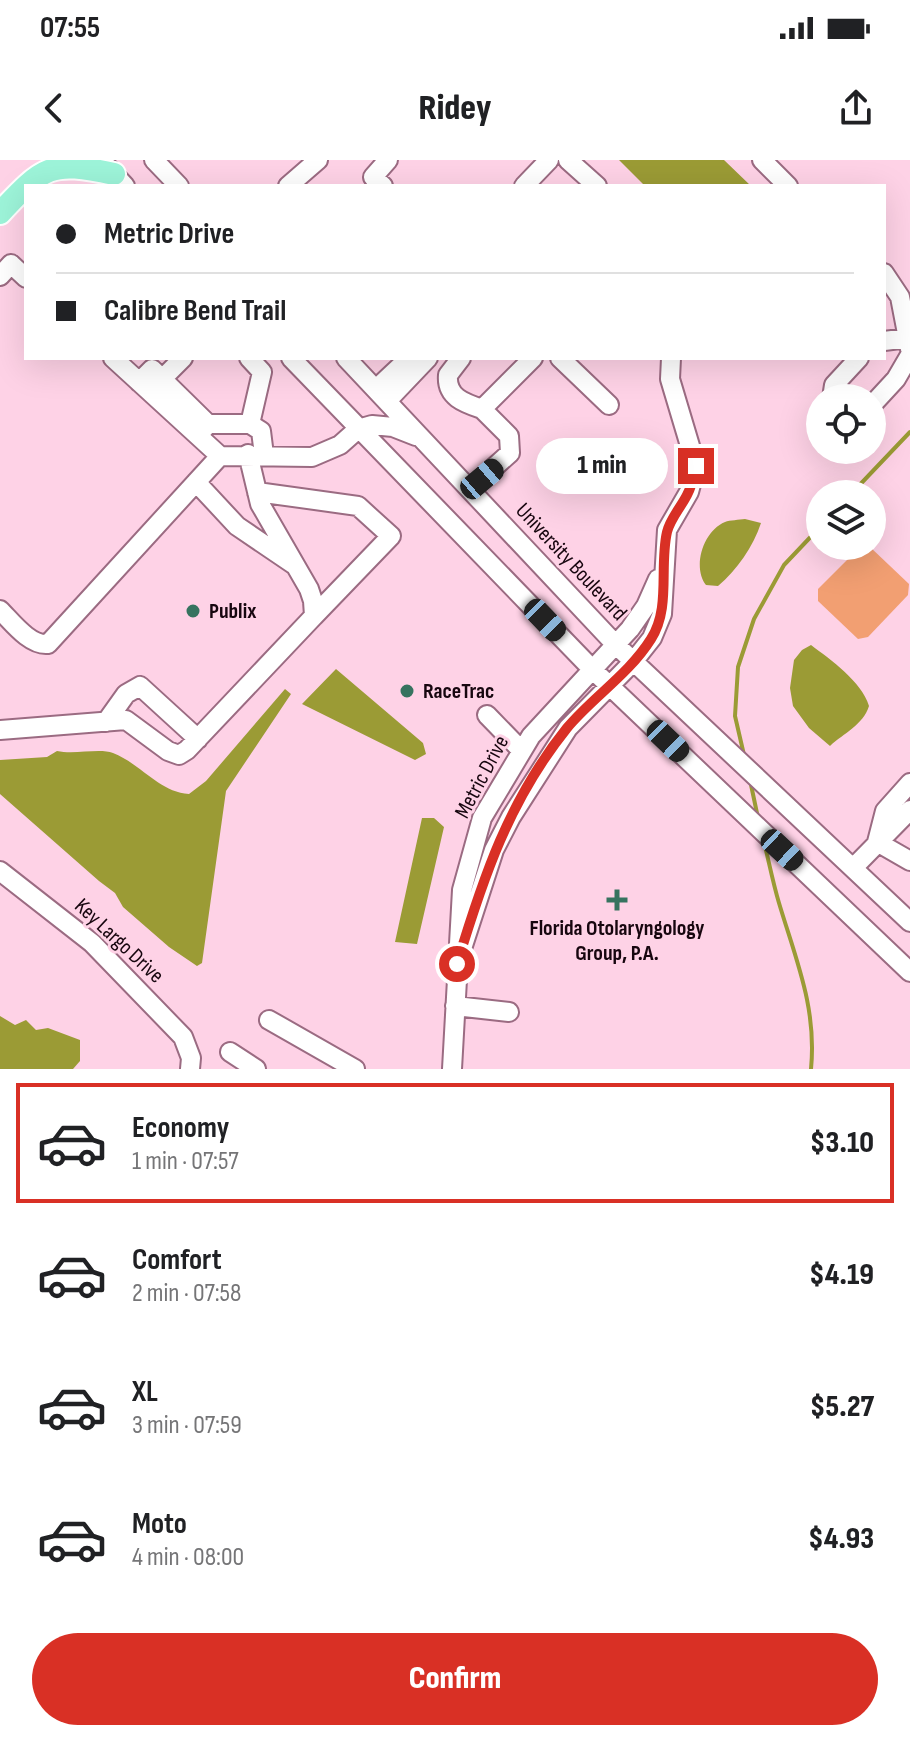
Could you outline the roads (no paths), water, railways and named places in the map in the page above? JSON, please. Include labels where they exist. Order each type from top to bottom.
[{"type":"main road","points":[[0,192],[30,160]]},
{"type":"main road","points":[[29,184],[43,170],[63,164],[113,173]]},
{"type":"main road","points":[[0,213],[24,189]]},
{"type":"street","points":[[154,160],[177,184]]},
{"type":"street","points":[[290,184],[318,160]]},
{"type":"street","points":[[381,184],[373,177],[388,160]]},
{"type":"street","points":[[526,184],[549,160]]},
{"type":"street","points":[[568,160],[595,184]]},
{"type":"street","points":[[762,160],[786,184]]},
{"type":"street","points":[[0,276],[11,264],[24,276]]},
{"type":"street","points":[[886,276],[900,297],[909,347],[905,367],[886,389]]},
{"type":"street","points":[[886,341],[909,347]]},
{"type":"street","points":[[115,360],[203,430],[250,424],[261,431],[256,455],[260,504],[309,589],[314,616]]},
{"type":"street","points":[[162,379],[181,360]]},
{"type":"street","points":[[250,424],[262,372],[251,360]]},
{"type":"street","points":[[293,360],[593,670],[910,972]]},
{"type":"street","name":"University Boulevard","points":[[348,360],[633,662],[910,922]]},
{"type":"street","points":[[382,395],[408,360]]},
{"type":"street","points":[[382,395],[426,360]]},
{"type":"street","points":[[459,360],[448,375],[450,390],[456,398],[482,409],[509,436],[510,453],[470,489]]},
{"type":"street","points":[[482,409],[530,360]]},
{"type":"street","points":[[562,360],[609,405]]},
{"type":"street","points":[[663,569],[667,530],[689,492],[696,466],[670,379],[671,360]]},
{"type":"street","points":[[835,384],[857,360]]},
{"type":"street","points":[[139,382],[152,369],[203,430],[220,456]]},
{"type":"street","points":[[0,610],[32,640],[42,645],[48,644],[220,456],[312,457],[340,445],[358,429],[372,425],[393,427],[423,439]]},
{"type":"street","points":[[196,482],[237,526],[296,566]]},
{"type":"street","points":[[0,730],[126,720],[168,751],[179,755],[198,739],[391,536],[358,506],[257,492]]},
{"type":"street","name":"Metric Drive","points":[[452,1069],[462,890],[482,818],[531,736],[616,645],[646,606],[663,569]]},
{"type":"street","name":"Metric Drive","points":[[457,964],[494,850],[541,766],[568,728],[633,662],[652,638],[662,614],[663,569]]},
{"type":"street","points":[[106,722],[126,694],[140,686],[198,739]]},
{"type":"street","points":[[487,715],[522,751]]},
{"type":"street","points":[[877,842],[885,811],[910,783]]},
{"type":"street","points":[[853,868],[910,810]]},
{"type":"street","points":[[482,818],[505,828]]},
{"type":"street","points":[[877,842],[910,861]]},
{"type":"street","name":"Key Largo Drive","points":[[0,871],[92,943],[183,1037],[190,1064]]},
{"type":"street","points":[[455,1006],[509,1012]]},
{"type":"street","points":[[269,1020],[355,1069]]},
{"type":"street","points":[[230,1052],[256,1069]]},
{"type":"waterway","points":[[864,480],[910,432]]},
{"type":"waterway","points":[[744,755],[735,716],[738,667],[754,619],[784,565],[806,542]]},
{"type":"waterway","points":[[750,780],[758,818]]},
{"type":"waterway","points":[[764,842],[808,1005],[811,1069]]},
{"type":"place","name":"Publix","points":[[193,611]]},
{"type":"place","name":"RaceTrac","points":[[407,691]]},
{"type":"place","name":"Florida Otolaryngology Group, P.A.","points":[[617,900]]}]
